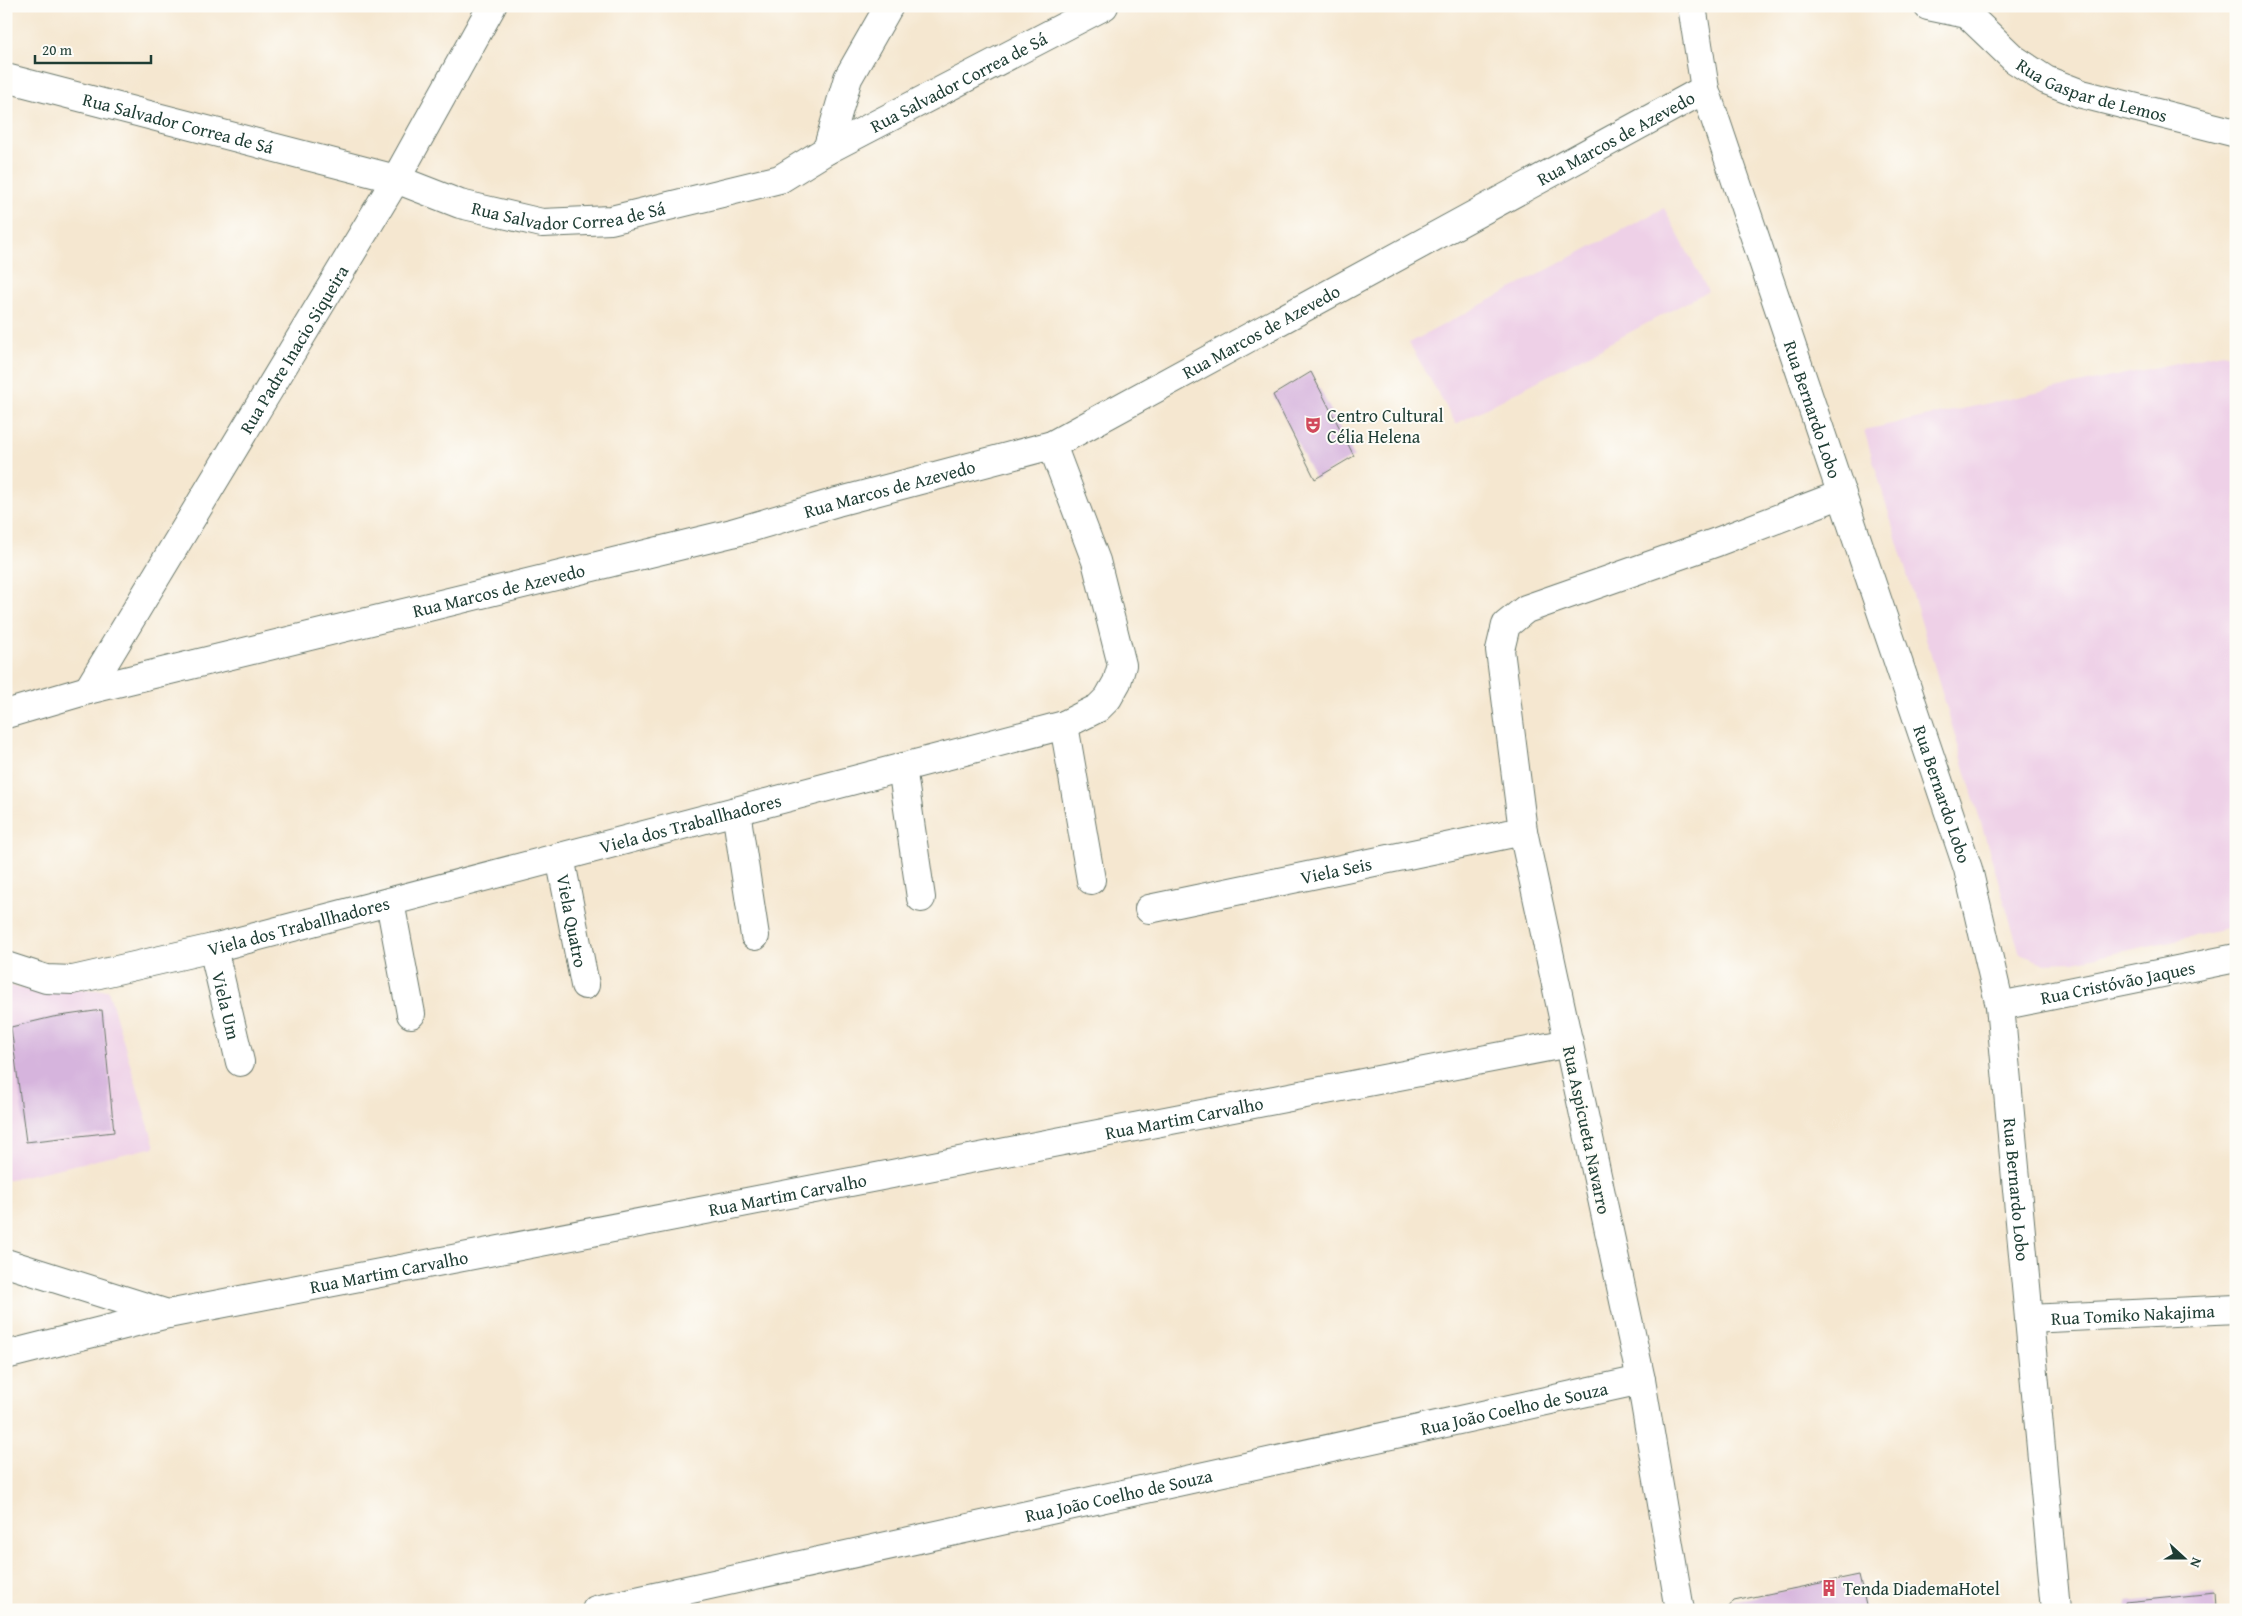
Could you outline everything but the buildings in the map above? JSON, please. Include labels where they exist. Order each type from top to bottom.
[{"type":"street","name":"Rua Padre Inacio Siqueira","points":[[88,690],[396,179],[492,6]]},
{"type":"street","points":[[827,150],[848,78],[889,6]]},
{"type":"street","name":"Rua Salvador Correa de Sá","points":[[6,78],[396,179],[460,204],[542,223],[611,220],[780,179],[827,150],[1104,6]]},
{"type":"street","name":"Rua Bernardo Lobo","points":[[1692,6],[1705,89],[1968,869],[2000,1006],[2056,1610]]},
{"type":"street","name":"Rua Gaspar de Lemos","points":[[1928,6],[1967,10],[2014,59],[2046,80],[2082,94],[2236,133]]},
{"type":"street","name":"Rua Marcos de Azevedo","points":[[6,714],[88,690],[732,533],[837,502],[1052,445],[1705,89]]},
{"type":"street","name":"Viela dos Traballhadores","points":[[6,966],[46,978],[73,980],[213,948],[1064,725],[1098,708],[1108,698],[1117,682],[1122,665],[1096,562],[1052,445]]},
{"type":"street","name":"Rua Aspicueta Navarro","points":[[1680,1610],[1641,1380],[1523,831],[1500,650],[1506,625],[1526,609],[1717,542],[1842,494]]},
{"type":"street","points":[[1064,725],[1091,880]]},
{"type":"street","points":[[902,767],[921,898]]},
{"type":"street","points":[[736,811],[755,936]]},
{"type":"street","name":"Viela Seis","points":[[1150,909],[1523,831]]},
{"type":"street","name":"Viela Quatro","points":[[560,857],[585,985]]},
{"type":"street","points":[[390,902],[411,1014]]},
{"type":"street","name":"Viela Um","points":[[213,948],[240,1062]]},
{"type":"street","name":"Rua Cristóvão Jaques","points":[[2000,1006],[2236,958]]},
{"type":"street","name":"Rua Martim Carvalho","points":[[6,1355],[168,1314],[1569,1043]]},
{"type":"street","points":[[6,1263],[168,1314]]},
{"type":"street","name":"Rua Tomiko Nakajima","points":[[2029,1319],[2236,1309]]},
{"type":"street","name":"Rua João Coelho de Souza","points":[[596,1610],[1641,1380]]},
{"type":"shaded area","points":[[1664,208],[1708,291],[1456,424],[1409,343]]},
{"type":"shaded area","points":[[2222,353],[2236,357],[2236,927],[2074,962],[2043,963],[2020,954],[1864,430]]},
{"type":"shaded area","points":[[6,985],[20,988],[108,990],[155,1147],[6,1180]]},
{"type":"place","name":"Centro Cultural Célia Helena","points":[[1313,425]]},
{"type":"place","name":"Tenda DiademaHotel","points":[[1829,1588]]}]
